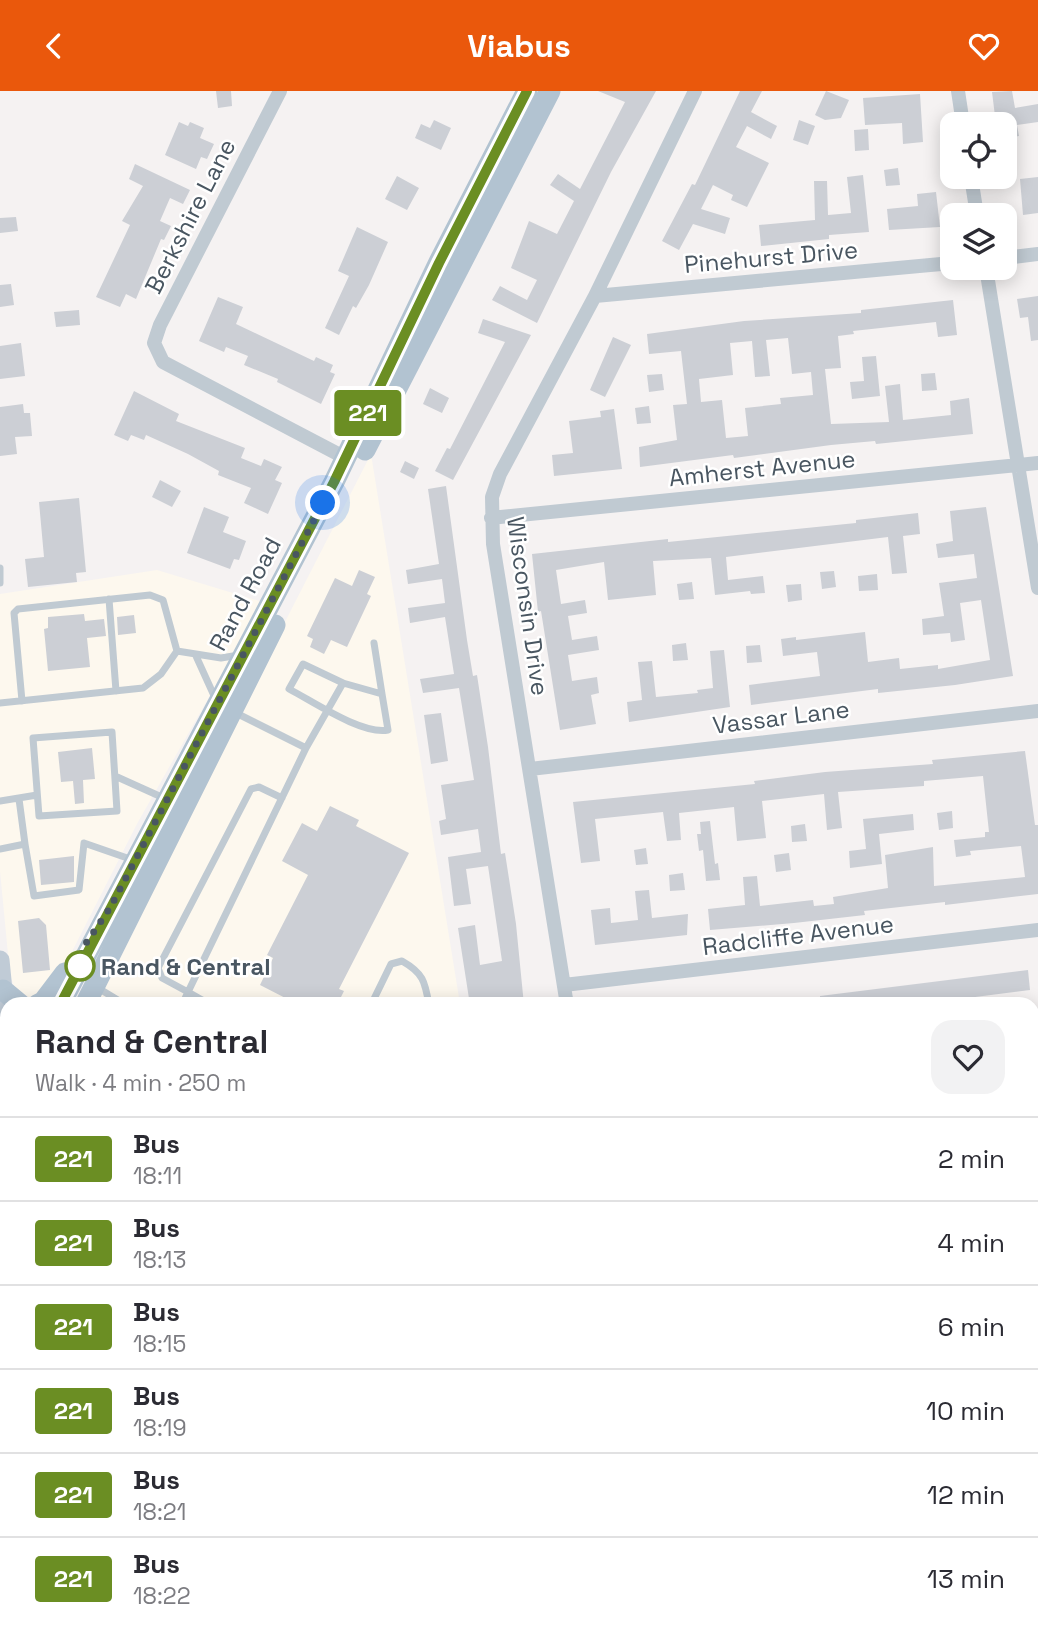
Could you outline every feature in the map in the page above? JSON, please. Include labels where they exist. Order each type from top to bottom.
[{"type":"main road","name":"Rand Road","points":[[64,997],[166,799],[225,707],[244,654],[359,432],[439,263],[527,91]]},
{"type":"main road","name":"Rand Road","points":[[89,995],[225,707],[550,91]]},
{"type":"main road","points":[[46,997],[54,990],[110,908]]},
{"type":"main road","points":[[0,960],[4,997]]},
{"type":"main road","points":[[3,990],[11,997]]},
{"type":"street","name":"Berkshire Lane","points":[[280,91],[160,324],[153,343],[163,362],[340,454]]},
{"type":"street","name":"Wisconsin Drive","points":[[566,997],[491,518],[492,497],[500,474],[595,296],[695,91]]},
{"type":"street","points":[[958,91],[961,112]]},
{"type":"street","points":[[1017,256],[1038,254]]},
{"type":"street","name":"Pinehurst Drive","points":[[595,296],[940,264]]},
{"type":"street","points":[[988,280],[1038,588]]},
{"type":"street","name":"Amherst Avenue","points":[[491,518],[1038,463]]},
{"type":"street","name":"Vassar Lane","points":[[530,769],[1038,711]]},
{"type":"street","name":"Radcliffe Avenue","points":[[564,985],[1038,930]]},
{"type":"lane","points":[[0,568],[0,583]]},
{"type":"lane","points":[[22,701],[14,613],[18,609],[150,595],[163,600],[177,651]]},
{"type":"lane","points":[[109,599],[116,691]]},
{"type":"lane","points":[[374,643],[388,730],[374,733],[289,688],[303,664],[343,683],[382,694]]},
{"type":"lane","points":[[177,651],[221,658],[244,654]]},
{"type":"lane","points":[[0,703],[142,688],[153,683],[177,651]]},
{"type":"lane","points":[[196,656],[225,707],[306,748]]},
{"type":"lane","points":[[186,997],[306,748],[343,683]]},
{"type":"lane","points":[[112,732],[117,811],[39,816],[37,795],[33,738],[112,732]]},
{"type":"lane","points":[[115,776],[166,799]]},
{"type":"lane","points":[[197,997],[162,978],[158,968],[251,789],[259,787],[282,798]]},
{"type":"lane","points":[[0,801],[37,795]]},
{"type":"lane","points":[[19,799],[34,896],[79,890],[84,843],[134,860]]},
{"type":"lane","points":[[0,849],[25,844]]},
{"type":"lane","points":[[375,997],[391,964],[402,961],[420,971],[428,997]]},
{"type":"shaded area","points":[[371,454],[459,997],[97,997]]},
{"type":"shaded area","points":[[157,570],[263,602],[138,822],[59,977],[34,997],[28,997],[14,986],[10,975],[0,871],[0,594]]},
{"type":"building","points":[[216,91],[231,91],[232,106],[218,108]]},
{"type":"building","points":[[598,91],[656,91],[611,172],[537,323],[492,300],[500,286],[527,300],[537,280],[511,268],[529,221],[557,234],[574,201],[550,185],[558,174],[580,189],[625,102]]},
{"type":"building","points":[[740,91],[762,91],[751,112],[777,126],[771,139],[747,126],[736,147],[769,163],[747,207],[731,200],[733,195],[713,185],[701,209],[730,218],[725,234],[693,224],[679,250],[662,241],[692,184],[695,185]]},
{"type":"building","points":[[826,91],[849,100],[841,118],[825,120],[815,115]]},
{"type":"building","points":[[1012,91],[1015,108],[1038,104],[1038,122],[1017,125],[1017,112],[994,112],[992,92]]},
{"type":"building","points":[[920,94],[923,142],[903,144],[902,123],[865,125],[863,98]]},
{"type":"building","points":[[434,120],[451,128],[441,150],[415,138],[421,124],[430,128]]},
{"type":"building","points":[[799,120],[815,126],[808,145],[793,140]]},
{"type":"building","points":[[179,122],[188,126],[190,122],[204,128],[200,138],[214,144],[207,159],[201,157],[196,169],[165,155]]},
{"type":"building","points":[[868,129],[869,150],[855,151],[854,130]]},
{"type":"building","points":[[135,164],[190,190],[183,204],[170,198],[160,221],[171,226],[164,240],[161,239],[136,299],[126,294],[120,307],[96,297],[130,225],[122,221],[143,186],[129,179]]},
{"type":"building","points":[[898,168],[900,185],[886,186],[884,170]]},
{"type":"building","points":[[863,175],[869,232],[829,235],[829,239],[761,246],[759,225],[815,220],[814,181],[827,181],[828,215],[851,213],[847,177]]},
{"type":"building","points":[[397,176],[419,188],[407,210],[385,199]]},
{"type":"building","points":[[1038,177],[1038,213],[1023,215],[1020,179]]},
{"type":"building","points":[[936,192],[940,227],[889,230],[887,209],[918,206],[917,194]]},
{"type":"building","points":[[16,217],[18,231],[0,233],[0,218]]},
{"type":"building","points":[[357,227],[388,242],[369,285],[356,308],[353,306],[339,335],[325,328],[349,276],[338,271]]},
{"type":"building","points":[[11,284],[14,305],[0,307],[0,285]]},
{"type":"building","points":[[1038,296],[1038,340],[1031,341],[1028,317],[1020,318],[1017,299]]},
{"type":"building","points":[[218,297],[243,307],[236,324],[314,361],[316,357],[333,365],[330,372],[335,374],[321,404],[277,382],[278,379],[244,365],[248,356],[226,347],[224,352],[199,341]]},
{"type":"building","points":[[953,300],[957,335],[938,337],[936,322],[853,331],[854,334],[838,336],[841,368],[825,369],[831,424],[889,422],[885,386],[900,384],[903,420],[951,415],[950,401],[969,398],[973,434],[876,444],[875,441],[831,445],[640,467],[639,447],[677,440],[673,405],[687,404],[681,351],[649,354],[647,334],[744,321],[861,313],[861,310]],"holes":[[[788,338],[792,374],[811,372],[813,395],[780,398],[781,404],[745,408],[748,436],[726,438],[722,400],[701,402],[699,379],[733,375],[730,343],[752,341],[755,377],[770,376],[766,340]]]},
{"type":"building","points":[[79,310],[80,325],[56,327],[54,312]]},
{"type":"building","points":[[483,319],[531,335],[453,480],[435,471],[447,448],[450,449],[505,342],[478,333]]},
{"type":"building","points":[[613,337],[631,345],[605,397],[590,390]]},
{"type":"building","points":[[21,343],[25,376],[0,379],[0,346]]},
{"type":"building","points":[[876,356],[880,396],[852,399],[850,382],[864,381],[862,357]]},
{"type":"building","points":[[935,373],[937,390],[922,391],[921,374]]},
{"type":"building","points":[[662,374],[664,390],[649,392],[647,375]]},
{"type":"building","points":[[430,388],[449,398],[442,413],[423,404]]},
{"type":"building","points":[[134,391],[179,414],[176,421],[245,448],[241,458],[261,466],[264,459],[282,467],[275,480],[282,483],[268,514],[244,503],[251,488],[218,475],[219,471],[188,454],[146,435],[144,440],[131,435],[128,441],[114,435]]},
{"type":"building","points":[[23,404],[24,413],[30,413],[32,436],[15,437],[17,454],[0,456],[0,407]]},
{"type":"building","points":[[649,406],[651,423],[637,424],[635,408]]},
{"type":"building","points":[[614,409],[622,469],[554,476],[552,455],[573,453],[569,421],[601,417],[600,411]]},
{"type":"building","points":[[405,461],[419,468],[414,479],[400,472]]},
{"type":"building","points":[[160,480],[181,491],[172,507],[152,497]]},
{"type":"building","points":[[446,486],[467,640],[473,676],[477,675],[488,747],[501,854],[505,853],[516,924],[523,997],[469,997],[458,928],[475,925],[480,965],[502,961],[488,866],[466,869],[471,904],[454,906],[448,857],[481,852],[478,829],[441,835],[439,821],[446,819],[441,785],[474,780],[459,688],[423,693],[420,679],[454,674],[445,617],[410,623],[408,608],[445,603],[442,579],[408,584],[406,570],[439,564],[428,489]]},
{"type":"building","points":[[79,498],[86,572],[76,573],[77,582],[28,587],[25,559],[44,557],[39,502]]},
{"type":"building","points":[[204,507],[229,517],[223,532],[246,541],[239,560],[234,559],[230,569],[187,553]]},
{"type":"building","points":[[986,507],[1013,676],[955,685],[878,693],[878,689],[751,705],[749,685],[820,676],[817,652],[783,656],[781,639],[796,637],[796,640],[865,632],[868,662],[899,658],[900,669],[938,665],[938,669],[990,660],[981,600],[960,603],[965,640],[951,642],[950,633],[923,635],[922,619],[944,616],[939,583],[977,578],[974,554],[938,558],[936,544],[953,541],[950,511]]},
{"type":"building","points":[[918,513],[920,534],[903,536],[907,573],[892,574],[888,537],[726,557],[728,580],[763,576],[765,593],[751,594],[750,591],[715,595],[711,558],[653,561],[656,595],[608,600],[604,562],[556,570],[561,604],[585,600],[587,613],[568,616],[572,640],[597,636],[599,650],[568,655],[572,681],[597,677],[599,693],[591,695],[596,724],[560,730],[541,611],[538,612],[532,554],[856,523],[856,520]]},
{"type":"building","points":[[359,570],[375,577],[367,594],[371,596],[347,647],[331,640],[324,654],[310,647],[313,639],[307,636],[335,578],[352,586]]},
{"type":"building","points":[[834,571],[836,587],[822,589],[820,572]]},
{"type":"building","points":[[877,574],[878,590],[859,591],[858,576]]},
{"type":"building","points":[[692,582],[694,599],[679,600],[677,584]]},
{"type":"building","points":[[801,584],[802,600],[788,602],[786,585]]},
{"type":"building","points":[[84,614],[85,621],[104,619],[106,636],[87,638],[90,667],[48,671],[44,629],[48,628],[48,617]]},
{"type":"building","points":[[134,615],[136,633],[118,635],[117,617]]},
{"type":"building","points":[[686,643],[688,660],[673,661],[672,645]]},
{"type":"building","points":[[760,645],[762,662],[747,663],[746,646]]},
{"type":"building","points":[[724,650],[730,707],[629,722],[627,702],[642,700],[638,662],[652,661],[656,697],[698,693],[697,690],[713,688],[710,651]]},
{"type":"building","points":[[441,713],[448,761],[431,764],[424,715]]},
{"type":"building","points":[[92,748],[95,779],[83,780],[84,803],[75,804],[73,781],[61,782],[58,752]]},
{"type":"building","points":[[1025,751],[1035,825],[1038,825],[1038,894],[864,911],[865,915],[794,923],[710,930],[708,909],[745,905],[743,877],[757,876],[760,906],[813,900],[814,906],[834,904],[833,897],[888,888],[885,855],[933,847],[934,886],[1025,877],[1021,846],[970,851],[971,855],[956,857],[954,840],[985,837],[985,832],[989,832],[983,776],[924,781],[924,786],[838,792],[842,828],[827,830],[824,794],[762,801],[766,838],[737,841],[734,807],[679,813],[681,840],[667,841],[663,812],[595,819],[600,861],[581,863],[573,802],[755,784],[754,781],[825,772],[933,764],[932,760]]},
{"type":"building","points":[[330,806],[359,820],[356,826],[409,853],[339,989],[344,991],[341,997],[283,997],[260,985],[273,958],[267,955],[308,875],[282,861],[302,823],[317,831]]},
{"type":"building","points":[[952,811],[953,828],[939,830],[937,813]]},
{"type":"building","points":[[913,814],[914,830],[879,834],[882,864],[850,868],[849,851],[866,849],[863,819]]},
{"type":"building","points":[[710,821],[715,864],[718,863],[720,880],[706,881],[703,850],[699,851],[697,834],[701,834],[700,822]]},
{"type":"building","points":[[805,824],[807,841],[792,842],[791,826]]},
{"type":"building","points":[[646,848],[648,864],[636,865],[634,850]]},
{"type":"building","points":[[789,853],[791,870],[776,872],[774,855]]},
{"type":"building","points":[[74,856],[74,882],[41,885],[39,860]]},
{"type":"building","points":[[683,873],[685,890],[670,891],[669,875]]},
{"type":"building","points":[[649,890],[652,918],[688,914],[687,935],[595,945],[591,910],[610,908],[611,923],[638,920],[635,891]]},
{"type":"building","points":[[39,918],[46,925],[50,970],[23,973],[18,921]]},
{"type":"building","points":[[1028,970],[1030,990],[975,997],[820,996]]},
{"type":"bus line","name":"221","points":[[64,997],[334,482],[439,263],[527,91]]},
{"type":"place","name":"Rand & Central","points":[[80,966]]},
{"type":"route","points":[[80,966],[82,949],[110,908],[323,503]]}]
